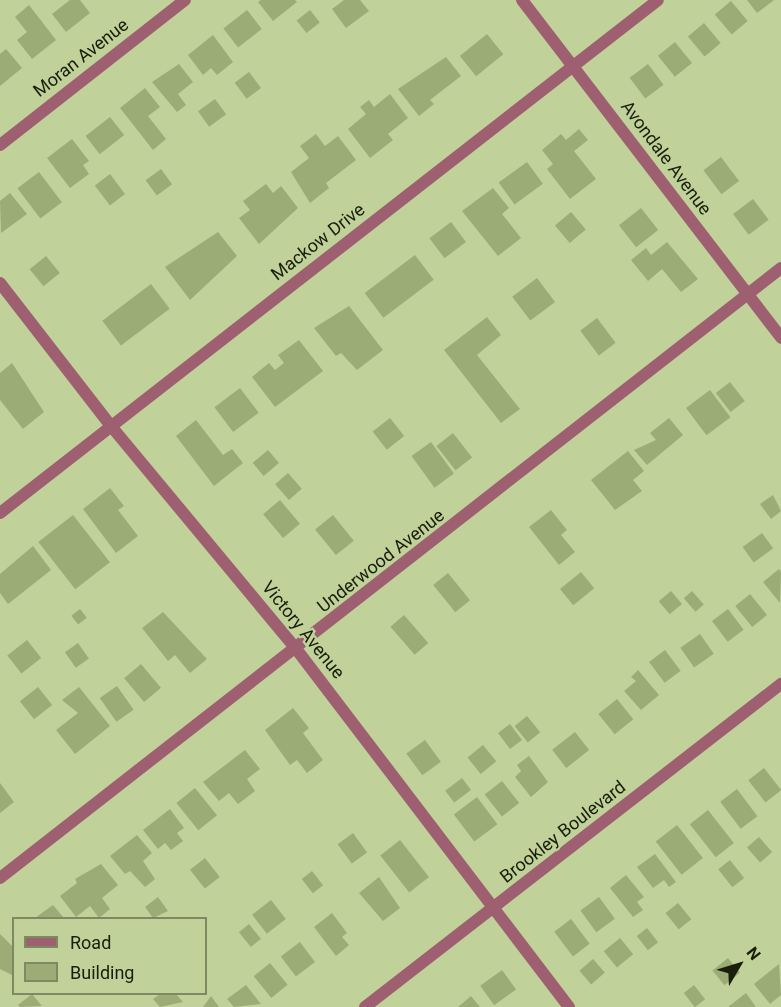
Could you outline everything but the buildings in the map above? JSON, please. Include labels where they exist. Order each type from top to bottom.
[{"type":"street","name":"Moran Avenue","points":[[0,145],[185,0]]},
{"type":"street","name":"Avondale Avenue","points":[[522,0],[781,339]]},
{"type":"street","name":"Mackow Drive","points":[[0,513],[658,0]]},
{"type":"street","name":"Underwood Avenue","points":[[0,878],[297,650],[781,268]]},
{"type":"street","name":"Victory Avenue","points":[[0,283],[111,426],[297,650],[569,1007]]},
{"type":"street","name":"Brookley Boulevard","points":[[365,1007],[781,684]]}]
